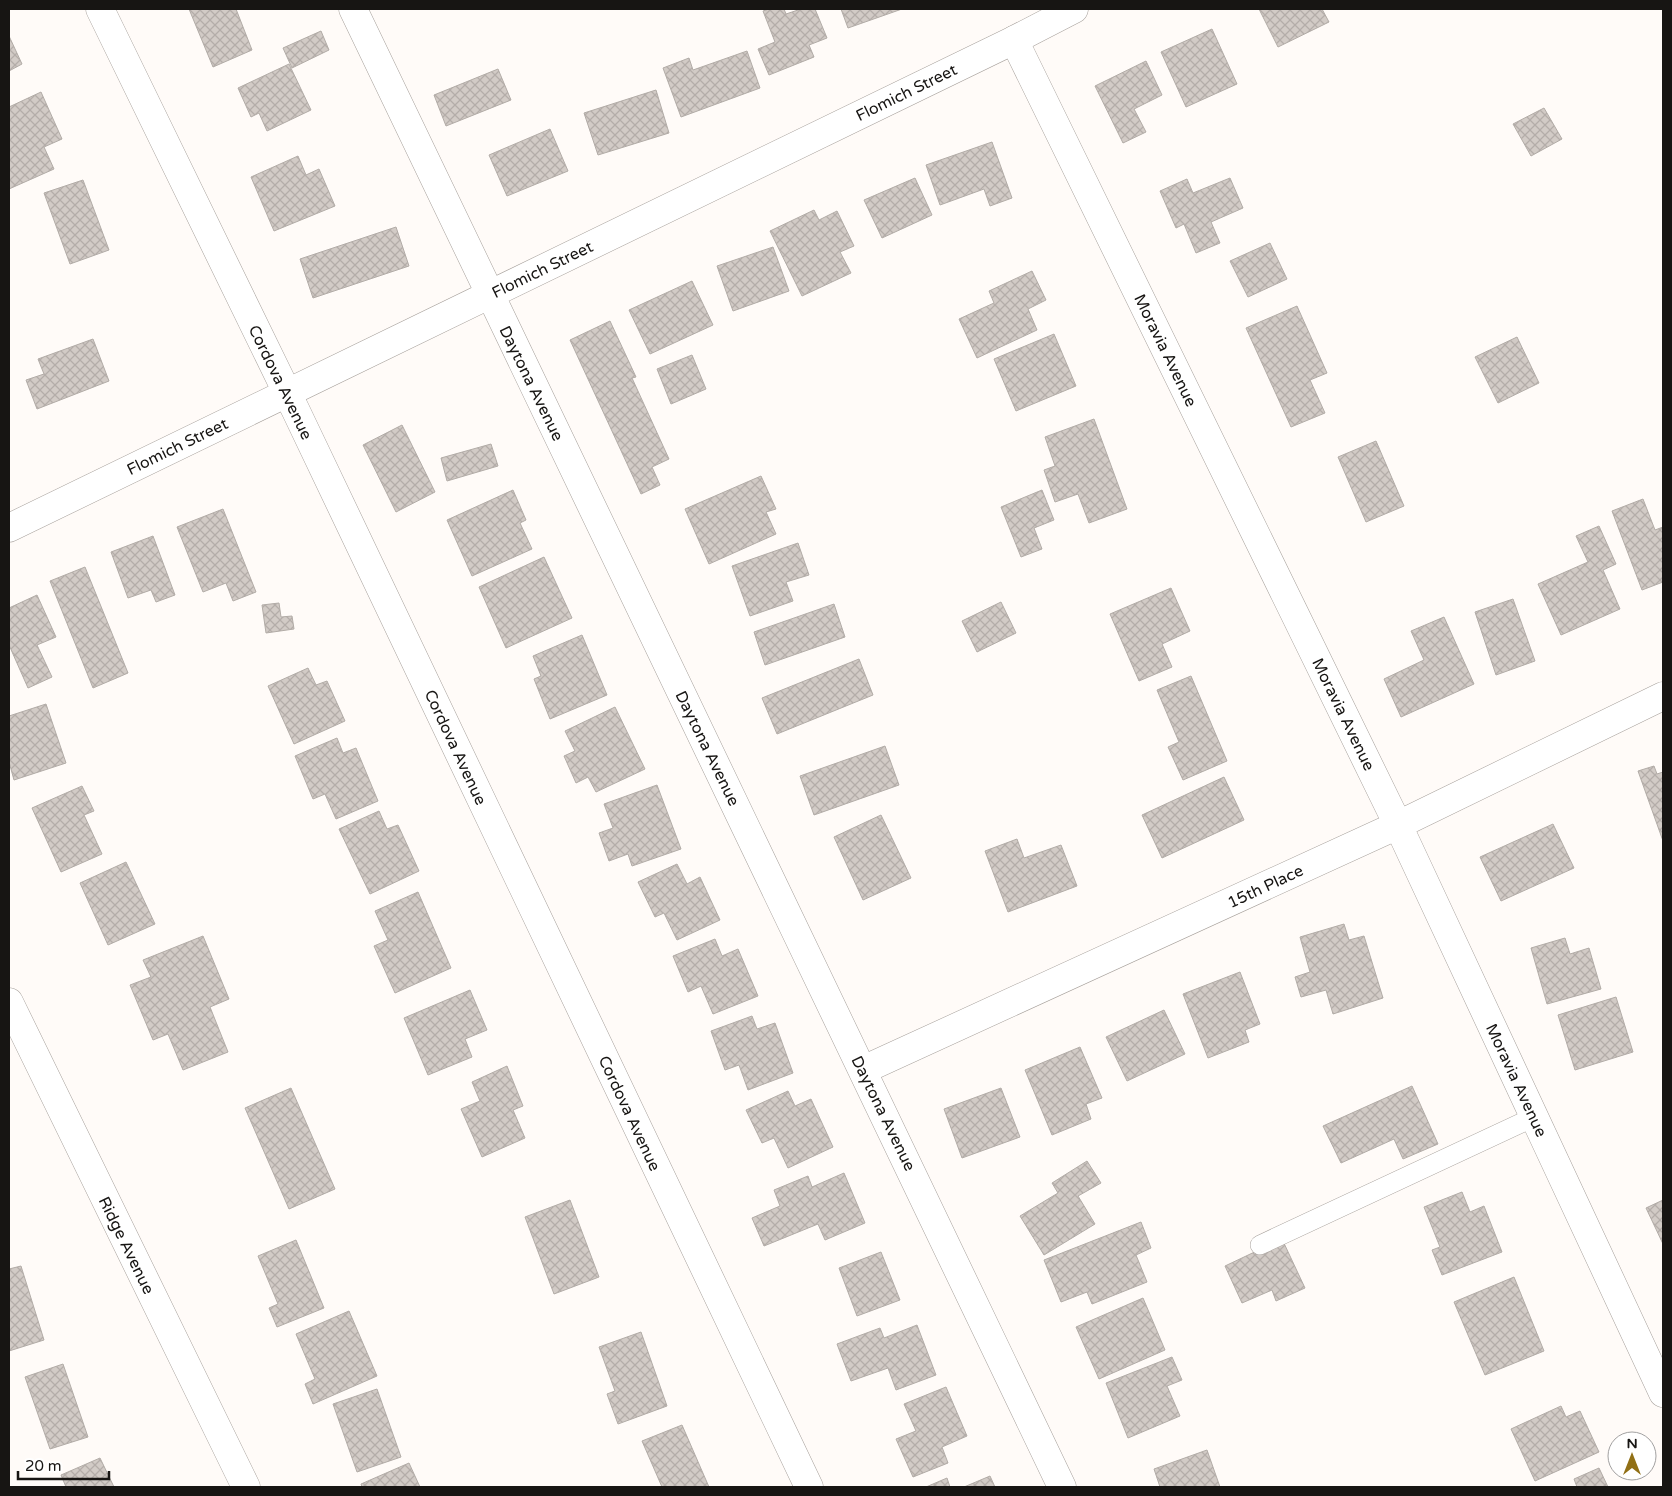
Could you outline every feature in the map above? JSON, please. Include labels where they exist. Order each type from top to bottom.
[{"type":"street","name":"Cordova Avenue","points":[[100,9],[287,393],[809,1487]]},
{"type":"street","name":"Daytona Avenue","points":[[353,9],[1062,1487]]},
{"type":"street","name":"Flomich Street","points":[[9,528],[1014,40],[1074,9]]},
{"type":"street","name":"Moravia Avenue","points":[[1014,40],[1398,825],[1663,1393]]},
{"type":"street","name":"15th Place","points":[[863,1070],[1398,825],[1663,696]]},
{"type":"street","name":"Ridge Avenue","points":[[9,1002],[246,1487]]},
{"type":"lane","points":[[1260,1245],[1534,1116]]},
{"type":"building","points":[[189,9],[236,9],[252,50],[213,67]]},
{"type":"building","points":[[784,9],[786,14],[801,9],[815,9],[827,38],[809,45],[814,57],[769,75],[758,49],[775,42],[763,11]]},
{"type":"building","points":[[841,9],[902,9],[848,28]]},
{"type":"building","points":[[1259,9],[1322,9],[1329,22],[1278,47]]},
{"type":"building","points":[[1212,29],[1237,84],[1186,107],[1161,52]]},
{"type":"building","points":[[321,31],[329,50],[292,68],[283,48]]},
{"type":"building","points":[[9,36],[22,64],[9,71]]},
{"type":"building","points":[[747,51],[760,88],[681,117],[663,68],[689,58],[693,70]]},
{"type":"building","points":[[1146,61],[1162,95],[1134,109],[1146,132],[1123,143],[1095,86]]},
{"type":"building","points":[[289,64],[311,110],[267,131],[259,113],[251,117],[238,88]]},
{"type":"building","points":[[498,69],[511,100],[446,126],[434,95]]},
{"type":"building","points":[[656,90],[669,133],[598,155],[584,113]]},
{"type":"building","points":[[41,92],[62,139],[44,147],[54,169],[9,189],[9,107]]},
{"type":"building","points":[[1544,108],[1562,139],[1531,156],[1513,124]]},
{"type":"building","points":[[550,129],[568,171],[507,196],[489,155]]},
{"type":"building","points":[[992,142],[1012,198],[990,206],[984,189],[940,205],[926,165]]},
{"type":"building","points":[[298,156],[306,175],[319,169],[335,206],[274,231],[251,177]]},
{"type":"building","points":[[915,178],[932,215],[882,238],[864,200]]},
{"type":"building","points":[[1230,178],[1243,208],[1211,222],[1220,243],[1196,253],[1184,224],[1176,228],[1160,191],[1187,179],[1193,193]]},
{"type":"building","points":[[83,180],[109,250],[70,264],[44,193]]},
{"type":"building","points":[[814,210],[819,220],[837,211],[854,246],[840,252],[851,273],[802,296],[770,231]]},
{"type":"building","points":[[396,227],[409,266],[313,298],[300,259]]},
{"type":"building","points":[[1270,243],[1287,279],[1248,297],[1230,261]]},
{"type":"building","points":[[773,247],[789,291],[733,311],[717,266]]},
{"type":"building","points":[[1032,271],[1046,300],[1028,309],[1037,330],[977,358],[959,319],[994,303],[989,291]]},
{"type":"building","points":[[692,281],[713,325],[650,354],[629,310]]},
{"type":"building","points":[[1297,306],[1327,373],[1310,380],[1325,413],[1291,427],[1246,328]]},
{"type":"building","points":[[610,321],[636,377],[632,378],[669,459],[652,467],[660,485],[641,494],[570,340]]},
{"type":"building","points":[[1054,334],[1076,386],[1016,411],[994,359]]},
{"type":"building","points":[[1517,337],[1539,383],[1498,403],[1475,357]]},
{"type":"building","points":[[93,339],[109,381],[37,409],[26,380],[44,374],[38,359]]},
{"type":"building","points":[[692,355],[706,389],[671,404],[657,369]]},
{"type":"building","points":[[1094,419],[1127,509],[1089,523],[1078,494],[1055,502],[1044,470],[1055,466],[1045,437]]},
{"type":"building","points":[[402,425],[435,492],[396,512],[363,445]]},
{"type":"building","points":[[1376,441],[1404,506],[1366,522],[1338,457]]},
{"type":"building","points":[[491,444],[498,466],[447,481],[441,458]]},
{"type":"building","points":[[761,476],[776,509],[766,512],[776,534],[709,564],[685,509]]},
{"type":"building","points":[[513,490],[526,520],[520,523],[532,549],[472,576],[447,520]]},
{"type":"building","points":[[1042,490],[1054,520],[1034,528],[1042,549],[1021,557],[1001,507]]},
{"type":"building","points":[[1643,499],[1655,530],[1663,527],[1663,582],[1642,590],[1612,511]]},
{"type":"building","points":[[223,509],[256,592],[233,601],[226,583],[203,592],[177,527]]},
{"type":"building","points":[[1599,526],[1616,564],[1603,570],[1620,609],[1561,635],[1538,584],[1588,562],[1576,536]]},
{"type":"building","points":[[153,536],[175,595],[156,602],[151,590],[128,598],[111,552]]},
{"type":"building","points":[[798,543],[809,575],[786,582],[793,601],[750,616],[732,566]]},
{"type":"building","points":[[544,557],[572,618],[506,648],[479,587]]},
{"type":"building","points":[[85,567],[128,673],[93,688],[50,581]]},
{"type":"building","points":[[1171,588],[1190,631],[1162,644],[1172,667],[1139,681],[1110,614]]},
{"type":"building","points":[[37,595],[56,637],[37,645],[52,677],[28,688],[9,645],[9,608]]},
{"type":"building","points":[[1513,599],[1535,661],[1496,675],[1475,612]]},
{"type":"building","points":[[1001,602],[1016,633],[977,652],[962,621]]},
{"type":"building","points":[[279,603],[281,617],[292,616],[294,629],[266,633],[262,605]]},
{"type":"building","points":[[834,604],[845,637],[765,665],[754,632]]},
{"type":"building","points":[[1444,617],[1474,684],[1401,717],[1384,679],[1424,660],[1411,631]]},
{"type":"building","points":[[582,635],[607,695],[550,719],[534,679],[541,676],[533,656]]},
{"type":"building","points":[[859,659],[873,695],[777,734],[762,698]]},
{"type":"building","points":[[308,668],[316,685],[327,681],[345,721],[294,744],[268,686]]},
{"type":"building","points":[[1191,676],[1227,761],[1183,780],[1168,747],[1179,742],[1157,690]]},
{"type":"building","points":[[46,704],[66,763],[14,780],[9,762],[9,716]]},
{"type":"building","points":[[615,707],[645,769],[596,792],[588,777],[576,783],[564,756],[575,751],[565,731]]},
{"type":"building","points":[[337,738],[343,753],[356,748],[378,801],[336,819],[325,794],[313,799],[295,756]]},
{"type":"building","points":[[885,746],[899,785],[814,815],[800,776]]},
{"type":"building","points":[[1654,766],[1657,774],[1663,772],[1663,841],[1638,771]]},
{"type":"building","points":[[1224,777],[1244,820],[1162,858],[1142,815]]},
{"type":"building","points":[[657,785],[681,849],[632,866],[628,854],[609,861],[599,833],[613,828],[604,804]]},
{"type":"building","points":[[82,786],[94,811],[84,815],[102,854],[61,872],[32,808]]},
{"type":"building","points":[[379,811],[387,829],[398,825],[419,871],[370,894],[339,829]]},
{"type":"building","points":[[881,815],[911,878],[863,900],[834,837]]},
{"type":"building","points":[[1553,824],[1574,868],[1501,901],[1480,857]]},
{"type":"building","points":[[1017,839],[1024,858],[1061,845],[1077,886],[1008,912],[985,851]]},
{"type":"building","points":[[126,862],[155,924],[108,945],[80,883]]},
{"type":"building","points":[[677,864],[687,884],[700,877],[720,920],[677,940],[664,913],[655,917],[638,882]]},
{"type":"building","points":[[418,892],[451,968],[395,993],[374,946],[388,940],[375,911]]},
{"type":"building","points":[[1344,924],[1349,940],[1364,936],[1383,998],[1333,1014],[1326,990],[1301,997],[1295,977],[1310,972],[1300,937]]},
{"type":"building","points":[[203,936],[229,999],[210,1007],[228,1052],[183,1070],[168,1034],[153,1040],[130,985],[151,977],[143,960]]},
{"type":"building","points":[[1565,938],[1570,954],[1589,948],[1601,989],[1547,1004],[1531,948]]},
{"type":"building","points":[[715,939],[722,956],[738,949],[758,996],[713,1014],[701,986],[688,992],[673,956]]},
{"type":"building","points":[[1240,972],[1260,1024],[1245,1030],[1249,1042],[1208,1058],[1183,994]]},
{"type":"building","points":[[470,990],[487,1030],[465,1039],[472,1057],[428,1075],[404,1018]]},
{"type":"building","points":[[1616,997],[1633,1052],[1575,1070],[1558,1015]]},
{"type":"building","points":[[1164,1010],[1185,1054],[1127,1081],[1106,1037]]},
{"type":"building","points":[[752,1016],[757,1029],[775,1023],[793,1073],[748,1090],[739,1065],[725,1070],[711,1031]]},
{"type":"building","points":[[1080,1047],[1102,1098],[1086,1104],[1091,1119],[1052,1135],[1025,1070]]},
{"type":"building","points":[[507,1066],[523,1106],[513,1110],[525,1138],[482,1157],[461,1109],[480,1101],[472,1082]]},
{"type":"building","points":[[1412,1086],[1438,1144],[1403,1159],[1394,1139],[1341,1163],[1323,1126]]},
{"type":"building","points":[[291,1088],[335,1189],[289,1209],[245,1108]]},
{"type":"building","points":[[1001,1088],[1020,1137],[962,1158],[944,1109]]},
{"type":"building","points":[[788,1091],[795,1106],[811,1099],[833,1147],[788,1168],[774,1138],[762,1143],[746,1110]]},
{"type":"building","points":[[1087,1161],[1101,1183],[1078,1196],[1095,1224],[1044,1255],[1020,1216],[1058,1193],[1052,1183]]},
{"type":"building","points":[[844,1173],[865,1223],[825,1240],[818,1224],[764,1246],[752,1218],[780,1206],[774,1190],[808,1176],[812,1187]]},
{"type":"building","points":[[1462,1192],[1470,1212],[1484,1206],[1502,1252],[1442,1275],[1432,1250],[1440,1247],[1424,1207]]},
{"type":"building","points":[[570,1200],[599,1277],[554,1294],[525,1217]]},
{"type":"building","points":[[1663,1200],[1663,1244],[1646,1208]]},
{"type":"building","points":[[1141,1222],[1151,1248],[1136,1255],[1147,1282],[1092,1304],[1087,1292],[1061,1302],[1044,1260]]},
{"type":"building","points":[[1282,1239],[1305,1288],[1276,1301],[1272,1290],[1242,1303],[1225,1266]]},
{"type":"building","points":[[296,1240],[324,1308],[277,1327],[269,1308],[278,1304],[258,1256]]},
{"type":"building","points":[[881,1252],[900,1300],[857,1316],[839,1268]]},
{"type":"building","points":[[21,1266],[44,1340],[9,1351],[9,1269]]},
{"type":"building","points":[[1514,1277],[1544,1351],[1485,1375],[1454,1302]]},
{"type":"building","points":[[1143,1298],[1165,1350],[1099,1379],[1076,1327]]},
{"type":"building","points":[[349,1311],[377,1376],[313,1404],[305,1384],[315,1379],[296,1334]]},
{"type":"building","points":[[917,1325],[936,1375],[896,1390],[888,1368],[851,1381],[837,1344],[880,1328],[884,1338]]},
{"type":"building","points":[[641,1332],[667,1406],[618,1424],[607,1394],[615,1391],[599,1347]]},
{"type":"building","points":[[1172,1357],[1182,1380],[1167,1386],[1180,1416],[1128,1438],[1106,1383]]},
{"type":"building","points":[[63,1364],[88,1437],[50,1449],[25,1377]]},
{"type":"building","points":[[946,1387],[967,1436],[942,1447],[948,1463],[913,1477],[896,1439],[916,1431],[904,1404]]},
{"type":"building","points":[[377,1389],[401,1457],[357,1472],[333,1404]]},
{"type":"building","points":[[1561,1406],[1566,1417],[1580,1411],[1599,1452],[1535,1481],[1511,1429]]},
{"type":"building","points":[[682,1425],[709,1487],[662,1487],[642,1441]]},
{"type":"building","points":[[1207,1450],[1220,1487],[1160,1487],[1154,1469]]},
{"type":"building","points":[[100,1458],[114,1487],[66,1487],[61,1475]]},
{"type":"building","points":[[409,1463],[420,1487],[362,1487],[361,1484]]},
{"type":"building","points":[[1599,1468],[1608,1487],[1577,1487],[1574,1479]]},
{"type":"building","points":[[990,1476],[995,1487],[964,1487]]},
{"type":"building","points":[[947,1478],[950,1487],[926,1487]]}]
